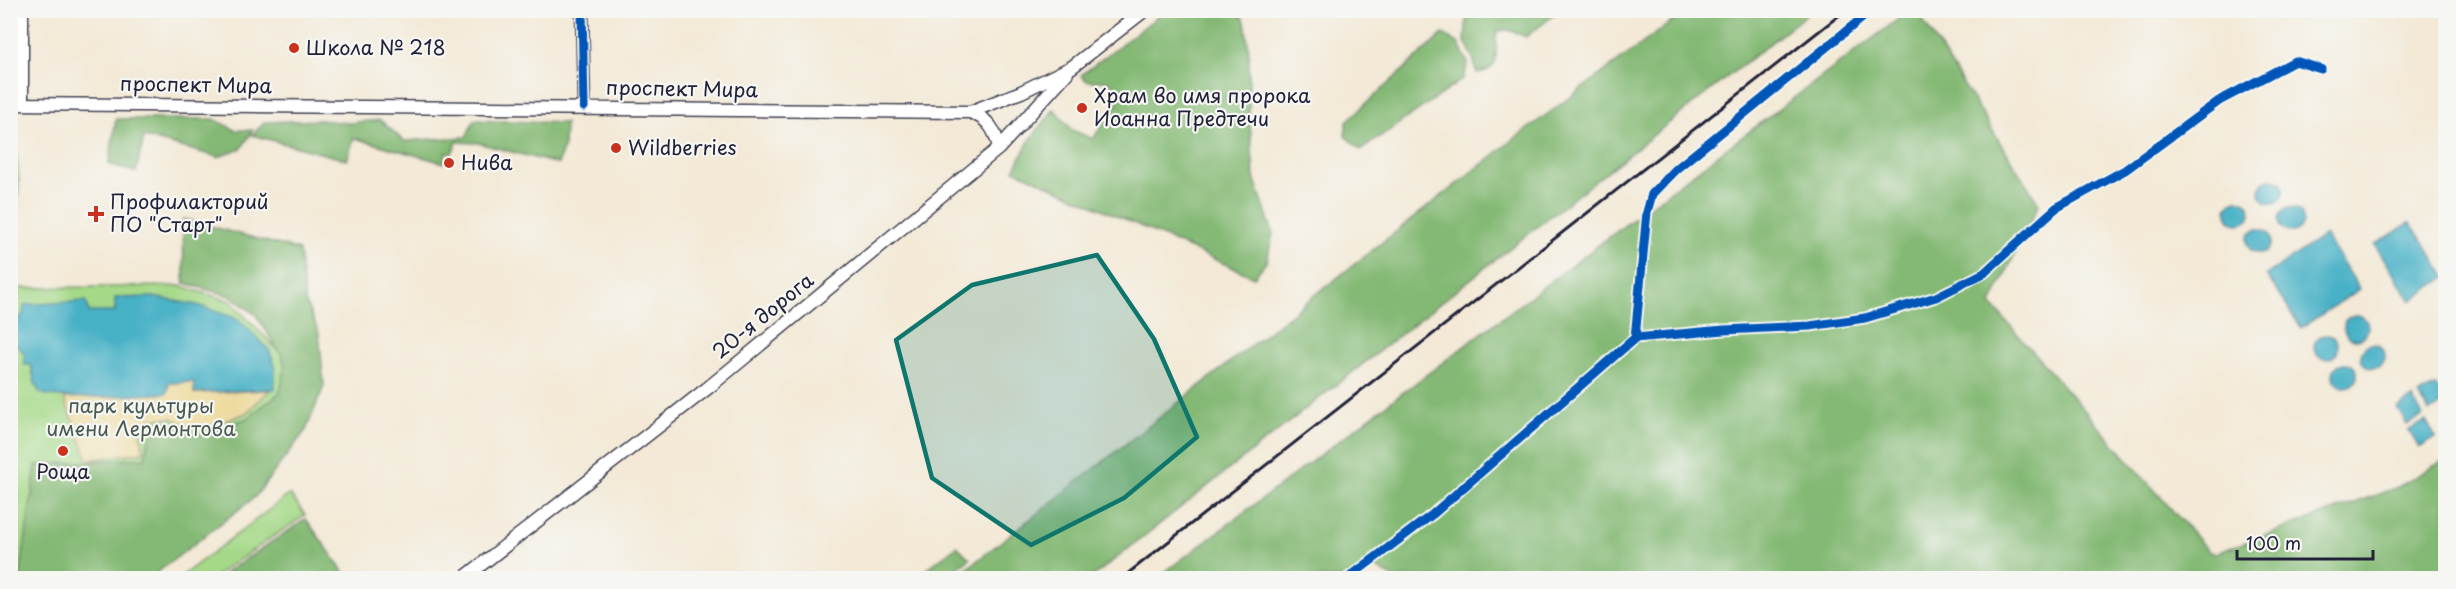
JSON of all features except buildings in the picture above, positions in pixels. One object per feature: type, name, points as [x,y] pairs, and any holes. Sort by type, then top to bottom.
[{"type":"main road","points":[[16,104],[22,10]]},
{"type":"main road","points":[[582,10],[584,107]]},
{"type":"main road","name":"проспект Мира","points":[[16,104],[970,112],[1021,92],[1072,67],[1145,10]]},
{"type":"main road","name":"20-я дорога","points":[[464,579],[708,387],[999,148],[1072,67]]},
{"type":"main road","points":[[970,112],[986,118],[997,134],[999,148]]},
{"type":"street","points":[[1635,338],[1647,212],[1652,194],[1676,168],[1872,10]]},
{"type":"street","points":[[1348,579],[1433,514],[1635,338],[1821,325],[1865,318],[1936,297],[1984,273],[2056,208],[2125,170],[2219,101],[2295,61],[2321,69]]},
{"type":"highlighted area","points":[[1097,255],[1154,339],[1197,437],[1124,498],[1031,545],[932,478],[896,340],[972,285]]},
{"type":"green space","points":[[1467,10],[1559,11],[1526,37],[1508,30],[1497,31],[1495,63],[1492,68],[1477,73],[1465,42]]},
{"type":"green space","points":[[1165,11],[1237,11],[1245,21],[1249,52],[1249,111],[1254,177],[1273,233],[1267,261],[1254,277],[1014,170],[1028,143],[1054,109],[1072,130],[1093,139],[1124,93],[1107,81],[1087,81],[1081,75]]},
{"type":"green space","points":[[1686,11],[1811,11],[1091,578],[955,578],[1514,139]]},
{"type":"green space","points":[[1909,11],[1917,11],[2039,204],[1991,304],[2209,552],[2216,553],[2398,487],[2445,460],[2445,578],[1394,578],[1373,566],[1353,578],[1157,578]]},
{"type":"green space","points":[[1443,34],[1458,43],[1468,63],[1463,79],[1361,150],[1345,136],[1347,121]]},
{"type":"green space","points":[[116,119],[214,119],[235,130],[253,130],[241,149],[218,157],[144,137],[136,172],[109,164]]},
{"type":"green space","points":[[320,120],[349,123],[380,120],[404,141],[466,137],[474,120],[565,123],[564,145],[558,164],[478,143],[457,142],[452,153],[446,152],[444,163],[354,138],[347,160],[252,135],[265,122]]},
{"type":"green space","name":"парк культуры имени Лермонтова","points":[[10,127],[14,127],[19,182],[13,291],[19,288],[181,286],[230,301],[309,382],[147,578],[11,578]]},
{"type":"green space","points":[[183,219],[299,250],[305,301],[319,333],[324,386],[306,430],[255,497],[150,578],[20,578],[36,465],[145,458],[151,428],[169,423],[198,436],[248,418],[280,392],[285,367],[282,356],[256,315],[230,296],[184,283]]},
{"type":"green space","points":[[290,494],[305,515],[212,578],[179,578]]},
{"type":"green space","points":[[306,519],[348,578],[218,578]]},
{"type":"green space","points":[[957,546],[970,559],[944,578],[915,578]]},
{"type":"sand","points":[[194,382],[195,393],[270,390],[246,413],[197,432],[172,418],[151,419],[140,431],[144,452],[88,460],[64,398],[167,393],[169,383]]},
{"type":"water","points":[[2272,179],[2281,182],[2284,191],[2281,200],[2272,203],[2263,200],[2260,191],[2263,182]]},
{"type":"water","points":[[2239,200],[2248,203],[2251,212],[2248,221],[2239,224],[2230,221],[2227,212],[2230,203]]},
{"type":"water","points":[[2291,208],[2300,211],[2303,220],[2300,229],[2291,232],[2282,229],[2279,220],[2282,211]]},
{"type":"water","points":[[2410,222],[2446,277],[2411,301],[2375,245]]},
{"type":"water","points":[[2259,229],[2268,232],[2271,241],[2268,250],[2259,253],[2250,250],[2247,241],[2250,232]]},
{"type":"water","points":[[2325,235],[2360,289],[2301,328],[2266,275]]},
{"type":"water","points":[[153,297],[197,305],[238,319],[269,350],[275,366],[275,389],[194,393],[194,382],[169,383],[167,393],[121,396],[61,397],[39,391],[31,365],[25,365],[24,353],[16,344],[14,322],[23,315],[24,305],[86,301],[89,312],[115,312],[115,298]]},
{"type":"water","points":[[2356,315],[2365,318],[2368,327],[2365,336],[2356,339],[2347,336],[2344,327],[2347,318]]},
{"type":"water","points":[[2326,335],[2335,338],[2338,347],[2335,356],[2326,359],[2317,356],[2314,347],[2317,338]]},
{"type":"water","points":[[2373,344],[2382,347],[2385,356],[2382,365],[2373,368],[2364,365],[2361,356],[2364,347]]},
{"type":"water","points":[[2345,363],[2354,366],[2357,375],[2354,384],[2345,387],[2336,384],[2333,375],[2336,366]]},
{"type":"water","points":[[2436,386],[2445,403],[2429,412],[2419,395]]},
{"type":"water","points":[[2413,398],[2423,416],[2407,425],[2397,408]]},
{"type":"water","points":[[2426,421],[2436,438],[2419,448],[2409,430]]},
{"type":"railway","points":[[1122,578],[1846,10]]},
{"type":"cycle path","points":[[582,10],[584,107]]},
{"type":"cycle path","points":[[1348,578],[1433,514],[1635,338],[1647,212],[1652,194],[1676,169],[1872,10]]},
{"type":"cycle path","points":[[1635,338],[1724,330],[1810,326],[1865,318],[1936,297],[1984,273],[2056,208],[2125,170],[2219,101],[2295,61],[2321,69]]},
{"type":"place","name":"Школа № 218","points":[[294,48]]},
{"type":"place","name":"Храм во имя пророка Иоанна Предтечи","points":[[1082,108]]},
{"type":"place","name":"Wildberries","points":[[616,148]]},
{"type":"place","name":"Нива","points":[[449,163]]},
{"type":"place","name":"Профилакторий ПО \"Старт\"","points":[[96,214]]},
{"type":"place","name":"Роща","points":[[63,451]]}]
